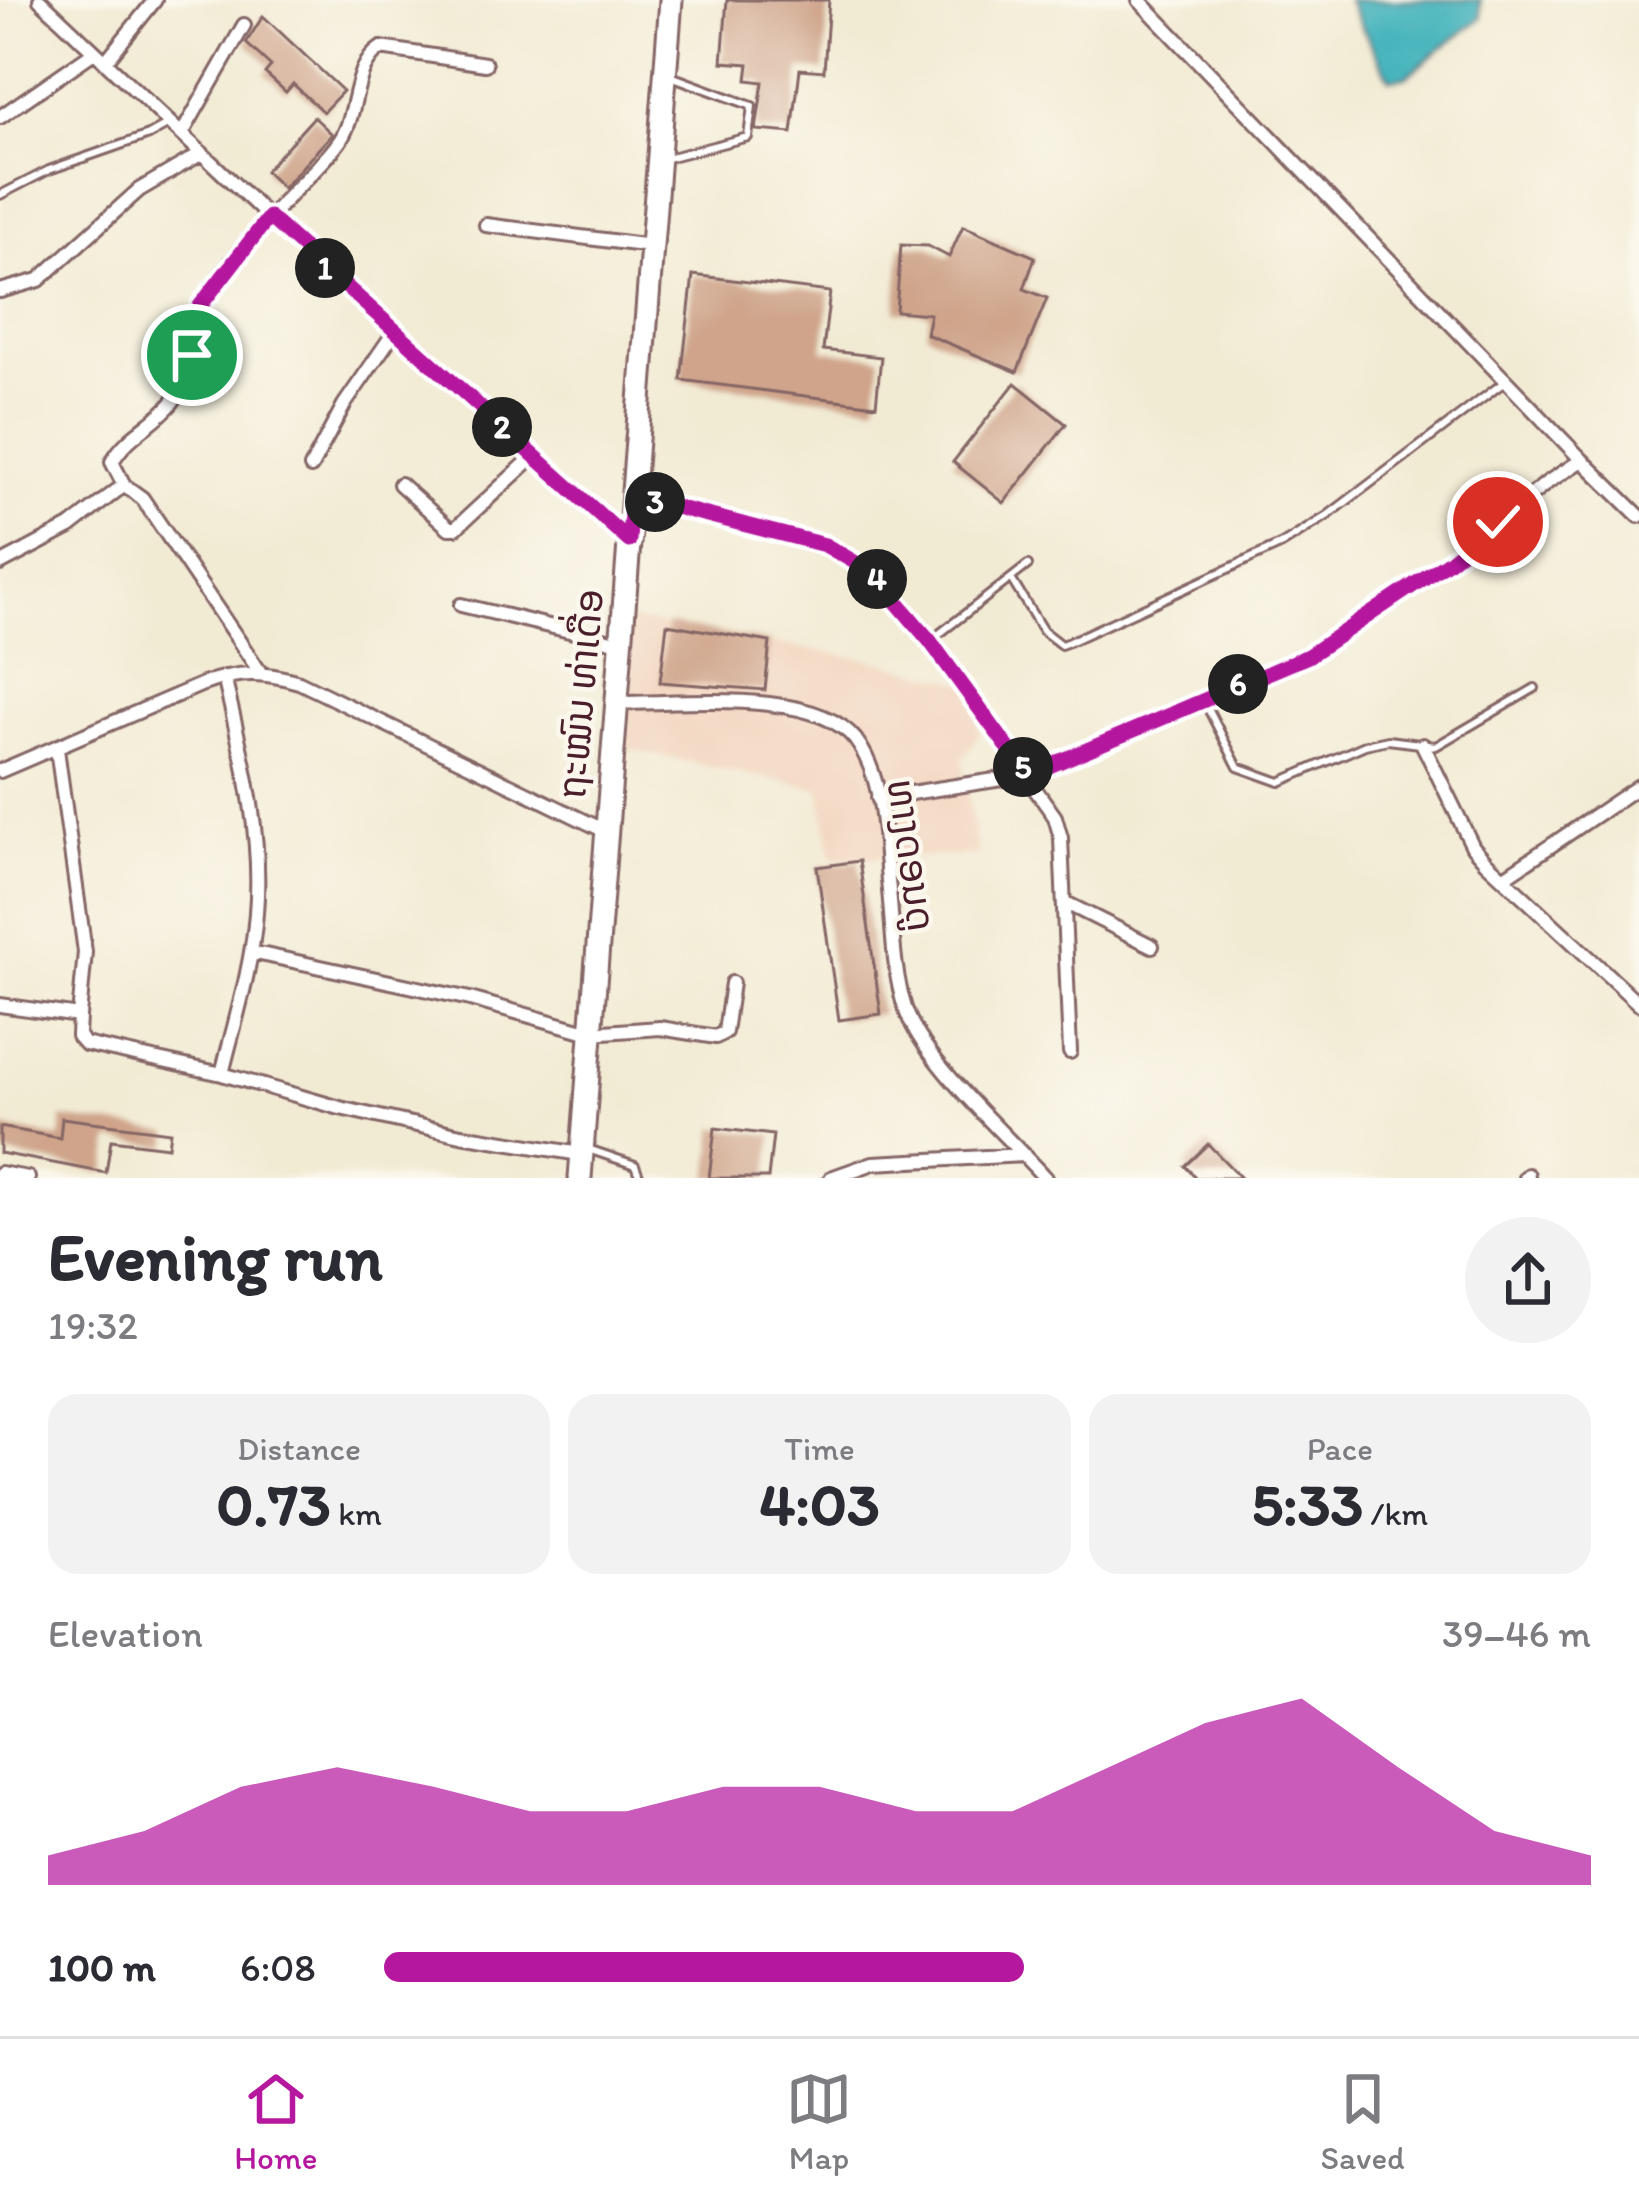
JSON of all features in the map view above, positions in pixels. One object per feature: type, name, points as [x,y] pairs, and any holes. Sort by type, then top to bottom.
[{"type":"main road","name":"ຖະໝົນ ທ່າເດື່ອ","points":[[580,1178],[671,0]]},
{"type":"street","points":[[40,0],[269,217],[629,541]]},
{"type":"street","points":[[0,117],[100,56],[155,0]]},
{"type":"street","points":[[1138,0],[1639,516]]},
{"type":"street","points":[[177,127],[244,26]]},
{"type":"street","points":[[260,672],[142,498],[124,484],[112,462],[173,401],[189,372],[200,306],[269,217],[338,144],[371,55],[381,48],[485,64]]},
{"type":"street","points":[[0,291],[39,280],[139,190],[202,153]]},
{"type":"street","points":[[486,225],[651,246]]},
{"type":"street","points":[[311,467],[344,405],[395,332]]},
{"type":"street","points":[[400,484],[449,528],[456,528],[535,456]]},
{"type":"street","points":[[878,798],[1028,775],[1308,656],[1448,562],[1582,460]]},
{"type":"street","points":[[0,564],[70,527],[124,484]]},
{"type":"street","points":[[1623,501],[1639,488]]},
{"type":"street","points":[[632,496],[825,545],[870,571],[930,641],[1055,817],[1061,838],[1070,1052]]},
{"type":"street","points":[[461,605],[620,643]]},
{"type":"street","points":[[0,771],[224,676],[260,672],[299,682],[605,831]]},
{"type":"street","points":[[222,1075],[256,911],[256,831],[224,676]]},
{"type":"street","name":"ທາງດອນດູ","points":[[616,703],[769,705],[814,714],[854,738],[870,767],[878,798],[906,1010],[930,1052],[1045,1178]]},
{"type":"street","points":[[1423,745],[1474,847],[1639,1004]]},
{"type":"street","points":[[57,749],[85,952],[78,1036],[85,1044],[461,1135],[581,1150]]},
{"type":"street","points":[[1502,878],[1639,786]]},
{"type":"street","points":[[1064,902],[1152,946]]},
{"type":"street","points":[[251,952],[470,999],[590,1033],[660,1028],[716,1037],[724,1032],[732,983]]},
{"type":"street","points":[[0,1005],[79,1016]]},
{"type":"street","points":[[831,1178],[873,1163],[1024,1155]]},
{"type":"street","points":[[0,1173],[28,1178]]},
{"type":"lane","points":[[658,160],[748,137],[752,106],[665,74]]},
{"type":"lane","points":[[0,195],[49,170],[177,127]]},
{"type":"lane","points":[[1011,578],[1049,638],[1061,645],[1069,642],[1282,544],[1327,516],[1504,382]]},
{"type":"lane","points":[[930,641],[1028,565]]},
{"type":"lane","points":[[1203,698],[1238,767],[1280,782],[1365,745],[1388,740],[1423,745],[1450,741],[1535,688]]},
{"type":"lane","points":[[581,1150],[635,1165],[640,1178]]},
{"type":"shaded area","points":[[622,618],[872,660],[976,686],[979,733],[962,760],[978,855],[832,859],[820,789],[612,746]]},
{"type":"water","points":[[1347,0],[1480,0],[1481,18],[1405,77],[1390,79]]},
{"type":"building","points":[[727,0],[829,0],[824,71],[800,69],[792,133],[756,130],[763,82],[747,80],[749,64],[722,62]]},
{"type":"building","points":[[263,16],[343,91],[323,112],[293,84],[286,92],[265,73],[271,66],[246,43]]},
{"type":"building","points":[[314,117],[332,134],[283,188],[265,171]]},
{"type":"building","points":[[963,226],[1035,257],[1024,289],[1047,298],[1017,372],[926,334],[930,314],[896,311],[901,245],[928,246],[949,257]]},
{"type":"building","points":[[693,275],[830,292],[823,350],[881,357],[876,405],[681,380]]},
{"type":"building","points":[[1015,383],[1066,424],[1004,503],[953,462]]},
{"type":"building","points":[[667,624],[770,642],[765,690],[660,682]]},
{"type":"building","points":[[859,861],[881,1014],[839,1020],[817,867]]},
{"type":"building","points":[[62,1118],[170,1132],[168,1147],[111,1140],[106,1173],[0,1153],[0,1127],[60,1138]]},
{"type":"building","points":[[715,1128],[773,1135],[768,1178],[709,1178]]},
{"type":"building","points":[[1208,1144],[1241,1178],[1196,1178],[1185,1166]]},
{"type":"route","points":[[192,355],[200,306],[269,217],[629,541],[632,496],[825,545],[870,571],[930,641],[1028,775],[1308,656],[1448,562],[1498,522]]}]
